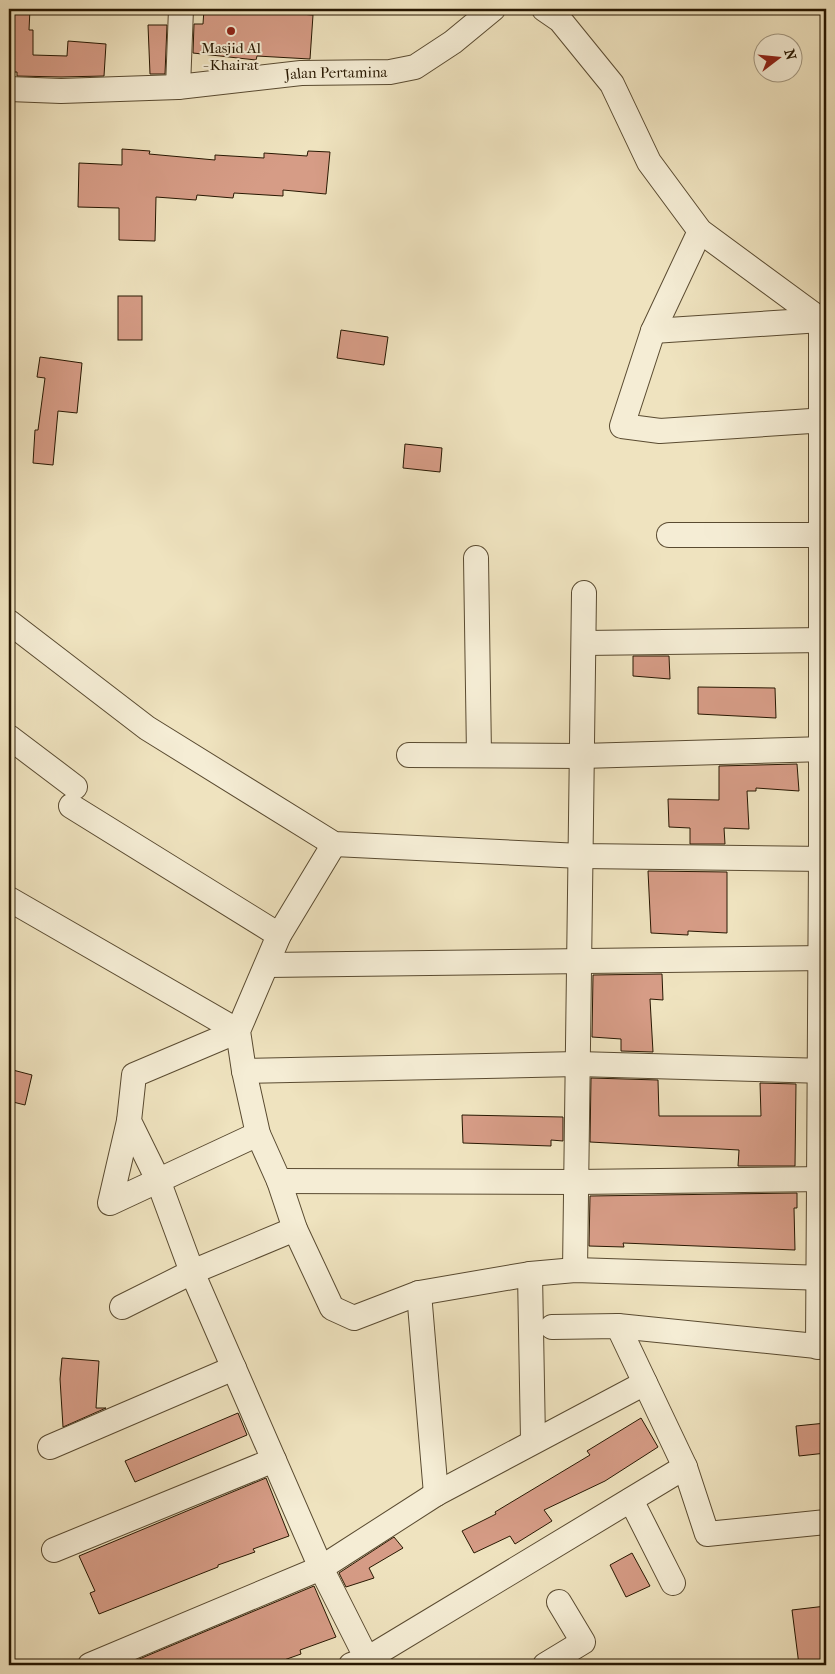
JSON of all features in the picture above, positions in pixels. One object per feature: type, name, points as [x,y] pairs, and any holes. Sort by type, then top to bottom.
[{"type":"street","points":[[178,87],[181,9]]},
{"type":"street","name":"Jalan Pertamina","points":[[9,89],[61,91],[178,87],[301,73],[390,72],[415,67],[453,42],[493,9]]},
{"type":"street","points":[[544,9],[560,20],[612,84],[650,162],[700,232],[821,320]]},
{"type":"street","points":[[700,232],[653,331],[622,426],[660,431],[824,420]]},
{"type":"street","points":[[653,331],[821,320]]},
{"type":"street","points":[[552,1327],[618,1326],[822,1347],[824,420],[821,320]]},
{"type":"street","points":[[669,535],[823,535]]},
{"type":"street","points":[[476,558],[479,755]]},
{"type":"street","points":[[575,1270],[584,593]]},
{"type":"street","points":[[9,622],[147,728],[334,844],[581,856],[824,859]]},
{"type":"street","points":[[584,643],[823,640]]},
{"type":"street","points":[[9,737],[73,796],[279,935]]},
{"type":"street","points":[[409,755],[582,756],[823,749]]},
{"type":"street","points":[[334,844],[279,935],[268,965],[238,1031],[244,1071],[258,1134],[279,1181],[295,1229],[332,1308],[354,1318],[419,1293],[530,1274],[575,1270],[822,1278]]},
{"type":"street","points":[[9,899],[238,1031]]},
{"type":"street","points":[[268,965],[823,958]]},
{"type":"street","points":[[238,1031],[134,1075],[129,1122],[110,1203],[258,1134]]},
{"type":"street","points":[[244,1071],[578,1064],[823,1071]]},
{"type":"street","points":[[129,1122],[158,1180],[192,1272],[363,1663],[684,1467]]},
{"type":"street","points":[[279,1181],[576,1182],[823,1179]]},
{"type":"street","points":[[122,1307],[192,1272],[295,1229]]},
{"type":"street","points":[[530,1274],[533,1440]]},
{"type":"street","points":[[419,1293],[436,1494]]},
{"type":"street","points":[[618,1326],[684,1467],[707,1534],[826,1522]]},
{"type":"street","points":[[50,1448],[234,1368]]},
{"type":"street","points":[[90,1665],[321,1568],[436,1494],[533,1440],[645,1383]]},
{"type":"street","points":[[54,1550],[274,1460]]},
{"type":"street","points":[[631,1500],[673,1583]]},
{"type":"street","points":[[545,1665],[583,1642],[559,1602]]},
{"type":"building","points":[[11,9],[30,9],[29,30],[33,30],[33,55],[67,56],[68,41],[106,44],[104,76],[17,76],[17,72],[9,72]]},
{"type":"building","points":[[204,9],[262,9],[261,11],[313,15],[310,59],[257,56],[256,60],[193,53],[194,24],[203,24]]},
{"type":"building","points":[[148,25],[167,25],[165,74],[150,74]]},
{"type":"building","points":[[122,149],[150,151],[149,154],[215,160],[215,155],[264,158],[264,153],[307,156],[308,151],[330,152],[326,194],[283,190],[283,196],[234,193],[233,198],[197,195],[196,200],[156,197],[155,241],[119,240],[119,208],[78,207],[79,163],[122,165]]},
{"type":"building","points":[[118,296],[142,296],[142,340],[118,340]]},
{"type":"building","points":[[341,330],[388,337],[384,365],[337,358]]},
{"type":"building","points":[[40,357],[82,363],[77,413],[58,411],[53,465],[33,463],[35,430],[38,430],[45,378],[37,377]]},
{"type":"building","points":[[405,444],[442,448],[440,472],[403,468]]},
{"type":"building","points":[[633,656],[669,656],[670,679],[633,676]]},
{"type":"building","points":[[698,687],[775,688],[776,718],[698,714]]},
{"type":"building","points":[[797,764],[799,791],[756,788],[756,791],[747,791],[749,829],[724,828],[725,844],[690,844],[690,828],[669,827],[668,799],[719,800],[719,766]]},
{"type":"building","points":[[648,871],[727,872],[727,933],[688,931],[688,935],[651,933]]},
{"type":"building","points":[[662,974],[663,1000],[650,999],[653,1052],[621,1051],[621,1039],[592,1037],[593,975]]},
{"type":"building","points":[[9,1069],[32,1075],[25,1105],[9,1101]]},
{"type":"building","points":[[591,1078],[658,1080],[659,1116],[761,1116],[760,1083],[796,1084],[795,1166],[738,1166],[739,1150],[590,1142]]},
{"type":"building","points":[[462,1115],[563,1117],[563,1141],[551,1140],[551,1146],[463,1143]]},
{"type":"building","points":[[797,1193],[797,1208],[794,1208],[795,1250],[623,1243],[624,1247],[589,1246],[590,1196]]},
{"type":"building","points":[[62,1358],[99,1361],[96,1408],[106,1408],[63,1427],[60,1379]]},
{"type":"building","points":[[238,1413],[247,1435],[135,1482],[125,1461]]},
{"type":"building","points":[[641,1418],[658,1447],[605,1481],[544,1510],[552,1521],[515,1544],[510,1536],[474,1553],[462,1531],[496,1514],[495,1512],[590,1455],[587,1451]]},
{"type":"building","points":[[826,1423],[826,1453],[799,1456],[796,1426]]},
{"type":"building","points":[[266,1478],[289,1536],[253,1549],[255,1552],[218,1565],[218,1567],[99,1614],[90,1593],[95,1591],[79,1556]]},
{"type":"building","points":[[394,1537],[403,1548],[369,1568],[374,1578],[346,1587],[339,1573]]},
{"type":"building","points":[[632,1553],[650,1586],[626,1597],[610,1565]]},
{"type":"building","points":[[314,1586],[336,1637],[300,1650],[301,1654],[270,1665],[125,1665]]},
{"type":"building","points":[[826,1606],[826,1665],[799,1665],[792,1610]]},
{"type":"place","name":"Masjid Al - Khairat","points":[[231,31]]}]
